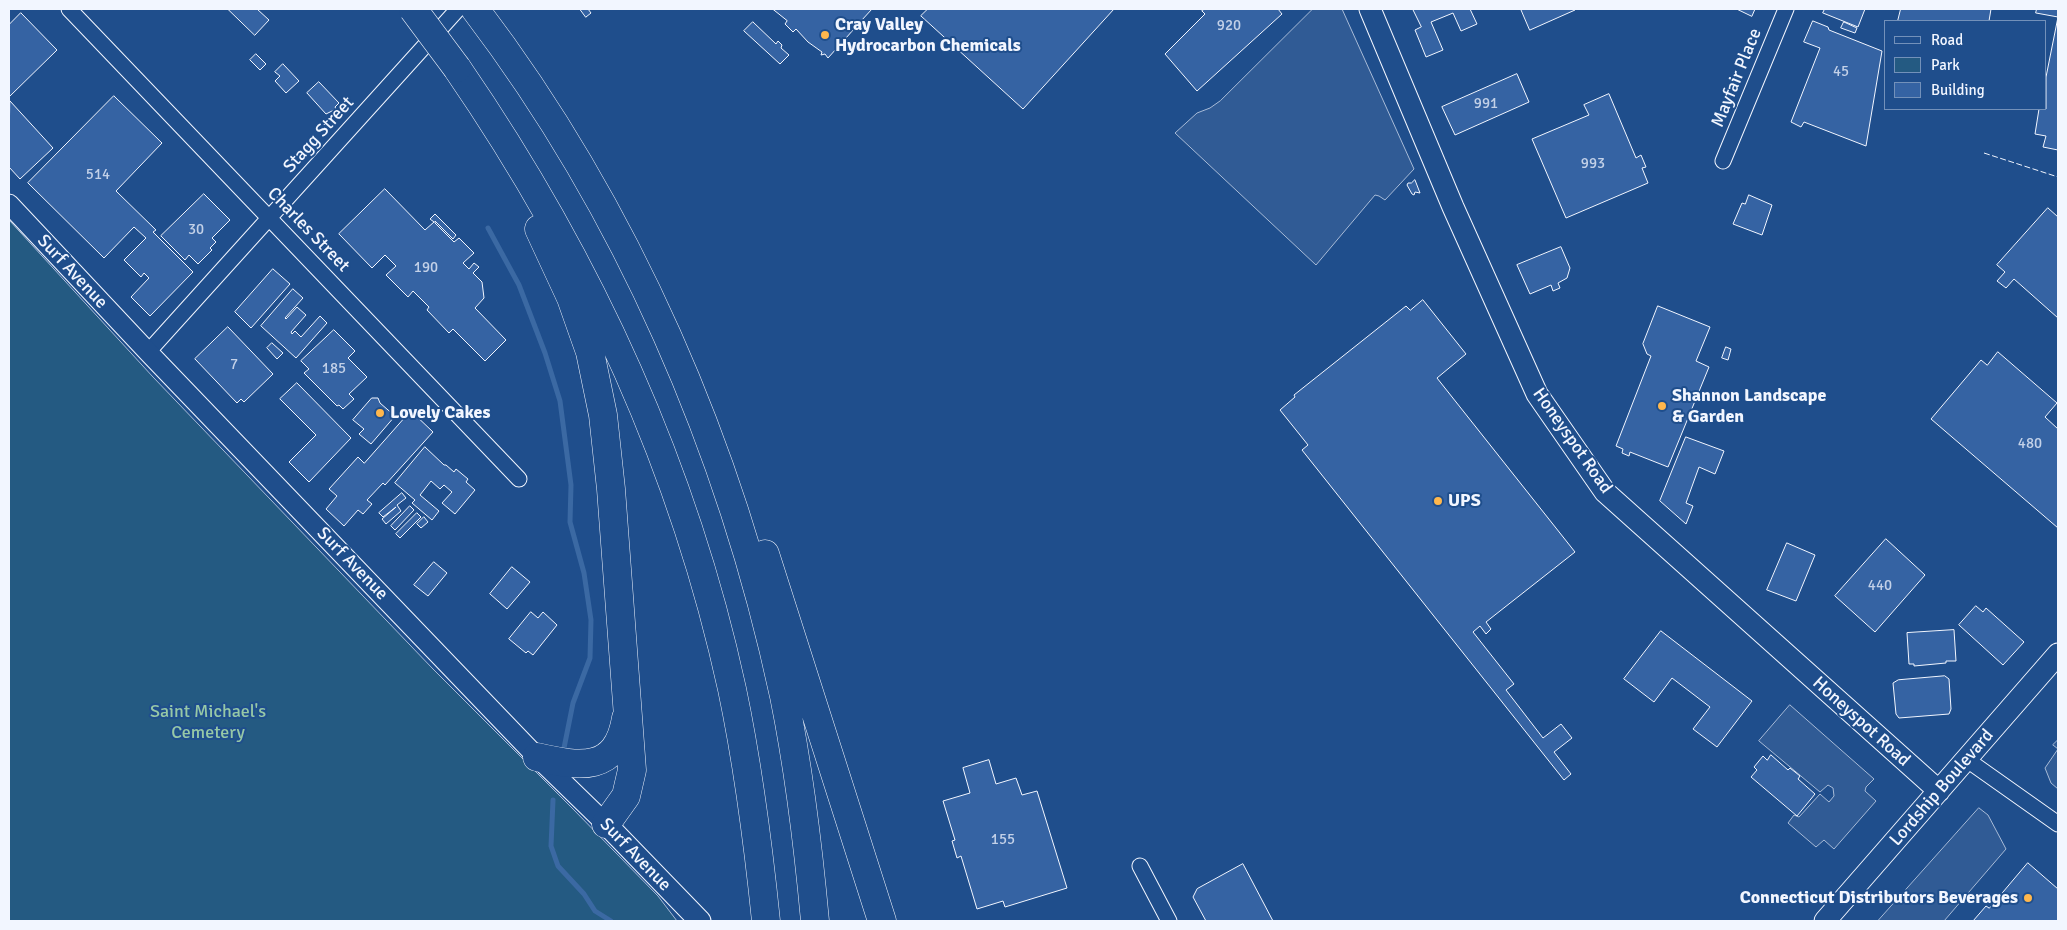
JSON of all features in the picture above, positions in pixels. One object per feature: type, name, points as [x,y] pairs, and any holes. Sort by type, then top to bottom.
[{"type":"highway","points":[[413,9],[460,73],[525,172],[568,248],[615,341],[662,454],[701,569],[732,689],[753,807],[766,921]]},
{"type":"highway","points":[[483,19],[546,111],[591,186],[632,263],[754,523],[774,576],[882,921]]},
{"type":"highway","points":[[460,73],[571,298],[590,352],[603,415],[632,770],[631,781],[621,806],[606,824]]},
{"type":"highway","points":[[681,368],[742,532],[771,639],[784,696],[799,782],[815,921]]},
{"type":"highway","points":[[537,757],[571,763],[598,762],[607,757],[617,745],[624,729],[627,714]]},
{"type":"main road","name":"Honeyspot Road","points":[[1370,9],[1453,207],[1537,394],[1605,492],[1939,791]]},
{"type":"main road","name":"Lordship Boulevard","points":[[1825,921],[2058,654]]},
{"type":"main road","name":"Surf Avenue","points":[[606,824],[700,921]]},
{"type":"street","name":"Charles Street","points":[[69,9],[519,479]]},
{"type":"street","name":"Stagg Street","points":[[148,352],[458,9]]},
{"type":"street","name":"Mayfair Place","points":[[1723,162],[1786,9]]},
{"type":"street","name":"Surf Avenue","points":[[9,204],[148,352],[537,757],[606,824]]},
{"type":"street","points":[[1966,759],[2058,824]]},
{"type":"street","points":[[1140,866],[1168,921]]},
{"type":"green space","name":"Saint Michael's Cemetery","points":[[9,220],[153,377],[433,669],[658,896],[677,921],[9,921]]},
{"type":"shaded area","points":[[1313,9],[1342,9],[1414,169],[1385,200],[1375,195],[1316,265],[1175,133],[1197,113],[1210,108],[1220,101]]},
{"type":"shaded area","points":[[1790,705],[1874,779],[1866,787],[1865,791],[1876,801],[1834,849],[1824,840],[1816,847],[1788,823],[1794,815],[1799,817],[1820,794],[1829,802],[1834,796],[1833,788],[1828,785],[1820,792],[1759,741]]},
{"type":"shaded area","points":[[2058,740],[2058,749],[2053,745]]},
{"type":"shaded area","points":[[2058,749],[2058,789],[2051,783],[2045,768]]},
{"type":"shaded area","points":[[1979,808],[1988,815],[2006,849],[1944,921],[1878,921]]},
{"type":"building","points":[[228,9],[257,9],[269,20],[255,35]]},
{"type":"building","points":[[580,9],[588,9],[591,13],[586,17]]},
{"type":"building","name":"Cray Valley Hydrocarbon Chemicals","points":[[773,9],[872,9],[861,21],[863,23],[861,25],[858,23],[856,31],[854,29],[828,58],[825,54],[821,55],[822,52],[808,42],[796,29],[793,32],[785,24],[787,21]]},
{"type":"building","points":[[928,9],[1114,9],[1023,109],[921,16]]},
{"type":"building","points":[[1205,9],[1278,9],[1282,14],[1197,91],[1165,54],[1205,14],[1202,11]]},
{"type":"building","points":[[1413,9],[1470,9],[1477,24],[1461,31],[1453,13],[1431,22],[1443,50],[1426,57],[1415,30],[1421,27]]},
{"type":"building","points":[[1521,9],[1575,9],[1575,10],[1530,30]]},
{"type":"building","points":[[1737,9],[1755,9],[1752,16]]},
{"type":"building","points":[[1825,9],[1865,9],[1858,27],[1823,13]]},
{"type":"building","points":[[1901,9],[1991,9],[1989,20],[1898,20]]},
{"type":"building","points":[[2037,9],[2058,9],[2058,17],[2036,13]]},
{"type":"building","points":[[21,13],[57,50],[9,97],[9,25]]},
{"type":"building","points":[[2058,17],[2058,150],[2043,147],[2046,136],[2035,134],[2039,110],[2047,110],[2047,72]]},
{"type":"building","points":[[1813,21],[1828,27],[1829,30],[1882,51],[1866,146],[1804,122],[1801,127],[1791,122],[1820,48],[1804,42]]},
{"type":"building","points":[[753,22],[776,44],[778,41],[782,45],[781,48],[789,55],[780,64],[744,31]]},
{"type":"building","points":[[1844,22],[1857,28],[1855,33],[1841,28]]},
{"type":"building","points":[[256,54],[266,64],[260,70],[250,60]]},
{"type":"building","points":[[283,64],[299,81],[286,93],[275,81],[280,76],[275,72]]},
{"type":"building","points":[[1517,74],[1529,102],[1455,135],[1442,107]]},
{"type":"building","points":[[319,82],[339,103],[335,107],[336,109],[326,114],[307,93]]},
{"type":"building","points":[[1609,94],[1636,158],[1641,155],[1646,167],[1642,168],[1648,183],[1566,218],[1532,139],[1589,115],[1584,105]]},
{"type":"building","points":[[114,96],[162,143],[116,191],[156,230],[153,232],[193,272],[150,316],[131,297],[149,278],[144,273],[141,277],[124,260],[146,238],[134,227],[104,258],[28,183]]},
{"type":"building","points":[[10,101],[53,148],[20,179],[9,167]]},
{"type":"building","points":[[1415,180],[1420,193],[1415,192],[1414,195],[1407,185]]},
{"type":"building","points":[[385,189],[425,230],[434,222],[430,219],[435,214],[456,235],[453,239],[435,221],[454,242],[459,238],[474,253],[463,263],[469,269],[474,263],[479,267],[473,273],[482,282],[484,298],[475,308],[506,340],[485,361],[453,329],[449,333],[427,310],[429,307],[413,291],[408,297],[386,275],[396,266],[385,255],[372,268],[339,234]]},
{"type":"building","points":[[204,194],[230,220],[212,238],[216,242],[210,248],[212,250],[198,264],[189,255],[185,260],[161,236]]},
{"type":"building","points":[[1749,195],[1772,205],[1762,235],[1733,224],[1742,203],[1745,204]]},
{"type":"building","points":[[2048,208],[2058,217],[2058,318],[2014,279],[2006,288],[1997,281],[2005,272],[1997,265]]},
{"type":"building","points":[[1561,247],[1570,268],[1567,278],[1558,283],[1560,288],[1553,291],[1551,285],[1530,294],[1517,265]]},
{"type":"building","points":[[273,269],[290,284],[251,328],[235,312]]},
{"type":"building","points":[[293,289],[303,298],[285,318],[297,307],[306,315],[291,332],[292,334],[295,331],[301,337],[320,316],[327,323],[296,358],[261,326]]},
{"type":"building","name":"UPS","points":[[1423,300],[1466,354],[1437,378],[1575,552],[1486,622],[1491,629],[1486,634],[1480,626],[1473,632],[1514,684],[1506,690],[1543,738],[1561,724],[1572,738],[1554,752],[1571,774],[1564,780],[1302,450],[1308,445],[1280,410],[1295,397],[1294,395],[1406,306],[1410,310]]},
{"type":"building","name":"Shannon Landscape & Garden","points":[[1658,306],[1710,327],[1696,361],[1709,367],[1668,467],[1630,452],[1629,456],[1622,453],[1623,449],[1616,446],[1651,356],[1647,354],[1643,344]]},
{"type":"building","points":[[228,327],[273,374],[244,402],[241,399],[237,403],[195,359]]},
{"type":"building","points":[[334,330],[355,351],[348,358],[367,377],[349,394],[354,399],[343,409],[339,405],[337,406],[304,373],[309,369],[301,361]]},
{"type":"building","points":[[272,343],[283,353],[277,359],[267,348]]},
{"type":"building","points":[[1726,347],[1731,349],[1728,360],[1722,358]]},
{"type":"building","points":[[1998,352],[2057,403],[2045,417],[2058,429],[2058,528],[1931,419],[1981,360],[1987,365]]},
{"type":"building","points":[[297,383],[351,438],[309,482],[289,462],[316,435],[280,399]]},
{"type":"building","points":[[372,398],[378,398],[380,403],[395,416],[371,444],[359,434],[364,429],[353,420]]},
{"type":"building","points":[[411,411],[433,432],[385,485],[383,483],[367,500],[372,504],[363,514],[358,510],[344,526],[326,509],[337,496],[329,489],[358,457],[364,463]]},
{"type":"building","points":[[1686,437],[1724,451],[1715,474],[1699,467],[1686,503],[1693,506],[1686,524],[1660,501]]},
{"type":"building","points":[[425,447],[444,465],[454,472],[456,469],[468,479],[466,482],[475,490],[455,514],[442,503],[452,492],[444,485],[440,489],[431,481],[420,495],[439,511],[432,520],[412,503],[415,500],[395,483]]},
{"type":"building","points":[[402,493],[406,498],[397,505],[401,511],[386,524],[382,519],[396,507],[383,517],[379,513]]},
{"type":"building","points":[[410,506],[414,510],[395,530],[391,526]]},
{"type":"building","points":[[417,513],[421,517],[400,538],[396,534]]},
{"type":"building","points":[[424,517],[428,522],[421,528],[417,524]]},
{"type":"building","points":[[1886,539],[1925,575],[1875,632],[1835,596]]},
{"type":"building","points":[[1787,543],[1815,555],[1796,601],[1767,590]]},
{"type":"building","points":[[434,562],[447,573],[428,596],[414,585]]},
{"type":"building","points":[[512,567],[530,582],[507,609],[490,594]]},
{"type":"building","points":[[1976,606],[1983,612],[1986,608],[2024,642],[2003,665],[1959,625]]},
{"type":"building","points":[[531,612],[538,618],[543,612],[557,625],[533,655],[528,651],[526,653],[509,639]]},
{"type":"building","points":[[1954,630],[1956,661],[1914,666],[1914,664],[1909,664],[1907,633]]},
{"type":"building","points":[[1661,631],[1752,701],[1717,747],[1693,729],[1710,707],[1672,678],[1654,702],[1624,679]]},
{"type":"building","points":[[1945,676],[1949,679],[1951,709],[1949,714],[1899,718],[1896,714],[1893,683],[1898,680]]},
{"type":"building","points":[[1771,755],[1788,770],[1790,768],[1800,776],[1798,779],[1815,794],[1797,816],[1751,777],[1757,770],[1754,767],[1763,756],[1767,760]]},
{"type":"building","points":[[989,760],[996,784],[1016,778],[1022,795],[1037,791],[1067,888],[1005,907],[1003,901],[977,909],[961,856],[957,858],[952,841],[955,840],[943,801],[970,793],[963,768]]},
{"type":"building","name":"Connecticut Distributors Beverages","points":[[2028,863],[2058,889],[2058,921],[1973,921],[1986,906],[1989,908]]},
{"type":"building","points":[[1243,864],[1273,921],[1206,921],[1193,897],[1197,889]]},
{"type":"waterway","points":[[488,228],[519,285],[545,353],[560,401],[571,485],[570,522],[584,573],[591,620],[590,658],[573,703],[564,748]]},
{"type":"waterway","points":[[553,800],[551,846],[558,866],[584,894],[595,911],[611,921]]},
{"type":"fence","points":[[1984,153],[2058,177]]},
{"type":"place","name":"Cray Valley Hydrocarbon Chemicals","points":[[825,35]]},
{"type":"place","name":"Shannon Landscape & Garden","points":[[1662,406]]},
{"type":"place","name":"Lovely Cakes","points":[[380,413]]},
{"type":"place","name":"UPS","points":[[1438,501]]},
{"type":"place","name":"Connecticut Distributors Beverages","points":[[2028,898]]}]
